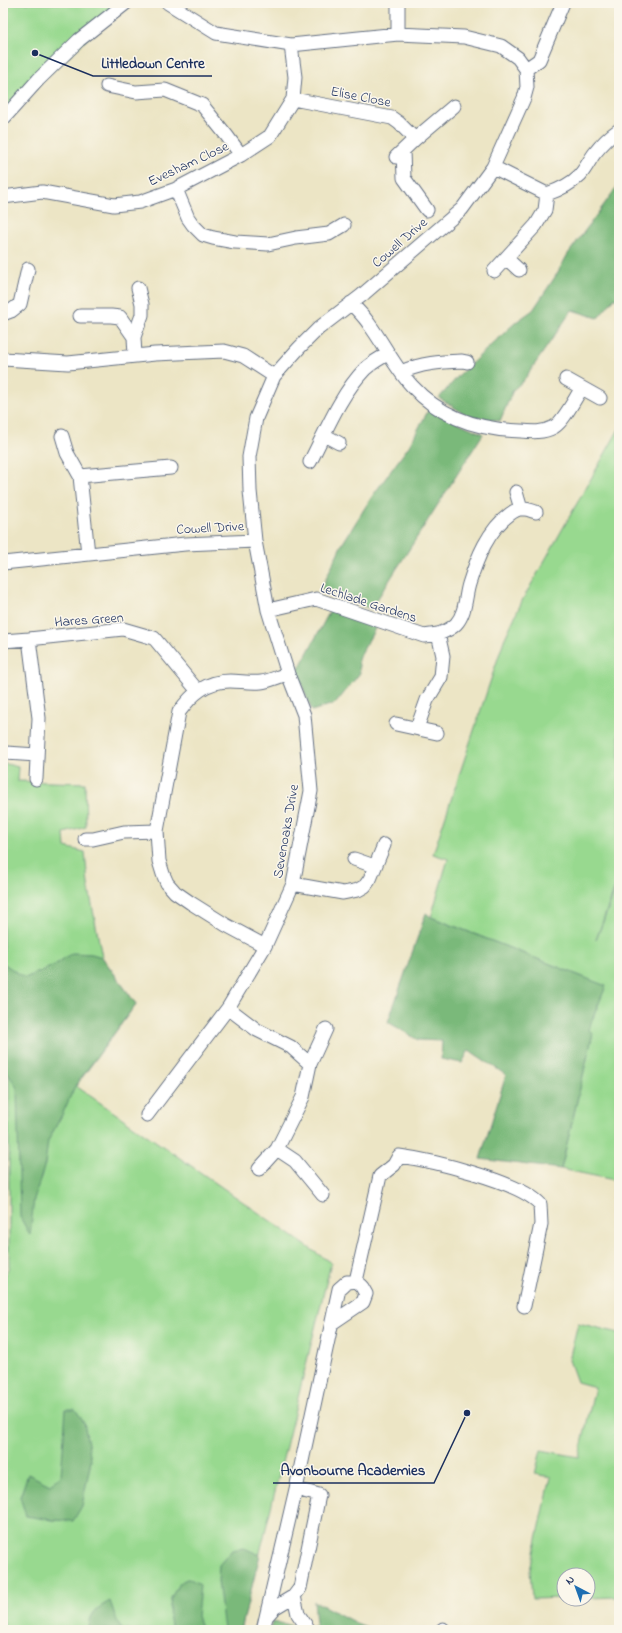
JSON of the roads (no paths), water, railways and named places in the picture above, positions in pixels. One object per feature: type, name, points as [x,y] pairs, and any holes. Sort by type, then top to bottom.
[{"type":"street","points":[[3,119],[38,80],[79,40],[126,3]]},
{"type":"street","points":[[168,3],[216,33],[291,45],[398,34],[464,37],[501,46],[518,58],[526,68],[539,60],[563,3]]},
{"type":"street","points":[[398,3],[398,34]]},
{"type":"street","name":"Evesham Close","points":[[3,197],[42,192],[114,205],[140,202],[176,189],[241,156],[270,136],[293,99],[295,77],[291,45]]},
{"type":"street","name":"Cowell Drive","points":[[3,563],[190,543],[255,541],[250,492],[249,457],[256,418],[274,376],[319,328],[351,303],[462,209],[493,167],[524,98],[527,87],[526,68]]},
{"type":"street","points":[[107,86],[136,92],[165,90],[202,105],[241,156]]},
{"type":"street","name":"Elise Close","points":[[293,99],[392,118],[400,123],[414,139]]},
{"type":"street","points":[[427,210],[404,178],[400,154],[414,139],[454,106]]},
{"type":"street","points":[[547,194],[565,186],[576,178],[586,167],[594,154],[611,136],[619,130]]},
{"type":"street","points":[[493,167],[547,194]]},
{"type":"street","points":[[176,189],[193,225],[203,235],[213,238],[235,242],[268,244],[296,238],[329,234],[344,225]]},
{"type":"street","points":[[494,271],[536,225],[545,210],[547,194]]},
{"type":"street","points":[[506,258],[519,270]]},
{"type":"street","points":[[3,314],[11,311],[20,304],[28,269]]},
{"type":"street","points":[[135,356],[134,337],[142,315],[142,304],[138,288]]},
{"type":"street","points":[[351,303],[369,322],[388,354],[411,386],[430,403],[463,422],[500,430],[535,432],[546,431],[556,426],[582,388]]},
{"type":"street","points":[[80,316],[111,316],[120,318],[134,337]]},
{"type":"street","points":[[3,359],[68,363],[204,351],[230,352],[243,356],[274,376]]},
{"type":"street","points":[[310,462],[344,396],[365,369],[375,361],[388,354]]},
{"type":"street","points":[[401,372],[417,365],[430,363],[467,362]]},
{"type":"street","points":[[566,379],[600,398]]},
{"type":"street","points":[[324,435],[339,442]]},
{"type":"street","points":[[62,436],[67,453],[80,476],[88,554]]},
{"type":"street","points":[[80,476],[171,468]]},
{"type":"street","points":[[516,492],[520,509],[523,508],[536,512]]},
{"type":"street","name":"Lechlade Gardens","points":[[268,610],[316,599],[424,636],[445,632],[456,624],[461,615],[466,602],[468,585],[489,536],[507,516],[520,509]]},
{"type":"street","name":"Sevenoaks Drive","points":[[147,1115],[228,1008],[265,946],[293,884],[311,791],[304,715],[288,674],[268,610],[255,541]]},
{"type":"street","name":"Hares Green","points":[[3,641],[123,629],[154,638],[197,690]]},
{"type":"street","points":[[418,728],[427,700],[441,677],[443,656],[438,634]]},
{"type":"street","points":[[29,639],[39,718],[36,779]]},
{"type":"street","points":[[265,946],[226,925],[175,892],[168,883],[161,868],[159,861],[157,832],[179,712],[187,700],[197,690],[227,681],[265,681],[288,674]]},
{"type":"street","points":[[396,724],[437,733]]},
{"type":"street","points":[[6,753],[37,755]]},
{"type":"street","points":[[84,839],[94,839],[124,832],[157,832]]},
{"type":"street","points":[[293,884],[331,891],[352,892],[358,890],[365,886],[370,879],[374,866],[384,845]]},
{"type":"street","points":[[354,859],[374,866]]},
{"type":"street","points":[[228,1008],[257,1030],[291,1047],[310,1064]]},
{"type":"street","points":[[259,1170],[277,1149],[303,1097],[310,1064],[326,1029]]},
{"type":"street","points":[[277,1149],[295,1161],[323,1195]]},
{"type":"street","points":[[356,1281],[380,1176],[394,1165],[399,1156],[414,1158],[490,1178],[525,1192],[540,1204],[541,1224],[524,1306]]},
{"type":"street","points":[[264,1624],[296,1489],[339,1289],[347,1282],[356,1281]]},
{"type":"street","points":[[332,1323],[363,1302],[366,1294],[356,1281]]},
{"type":"street","points":[[264,1624],[274,1608],[294,1596],[300,1588],[319,1495],[296,1489]]},
{"type":"street","points":[[294,1596],[298,1614],[309,1630]]},
{"type":"place","name":"Littledown Centre","points":[[35,53]]},
{"type":"place","name":"Avonbourne Academies","points":[[467,1413]]}]
